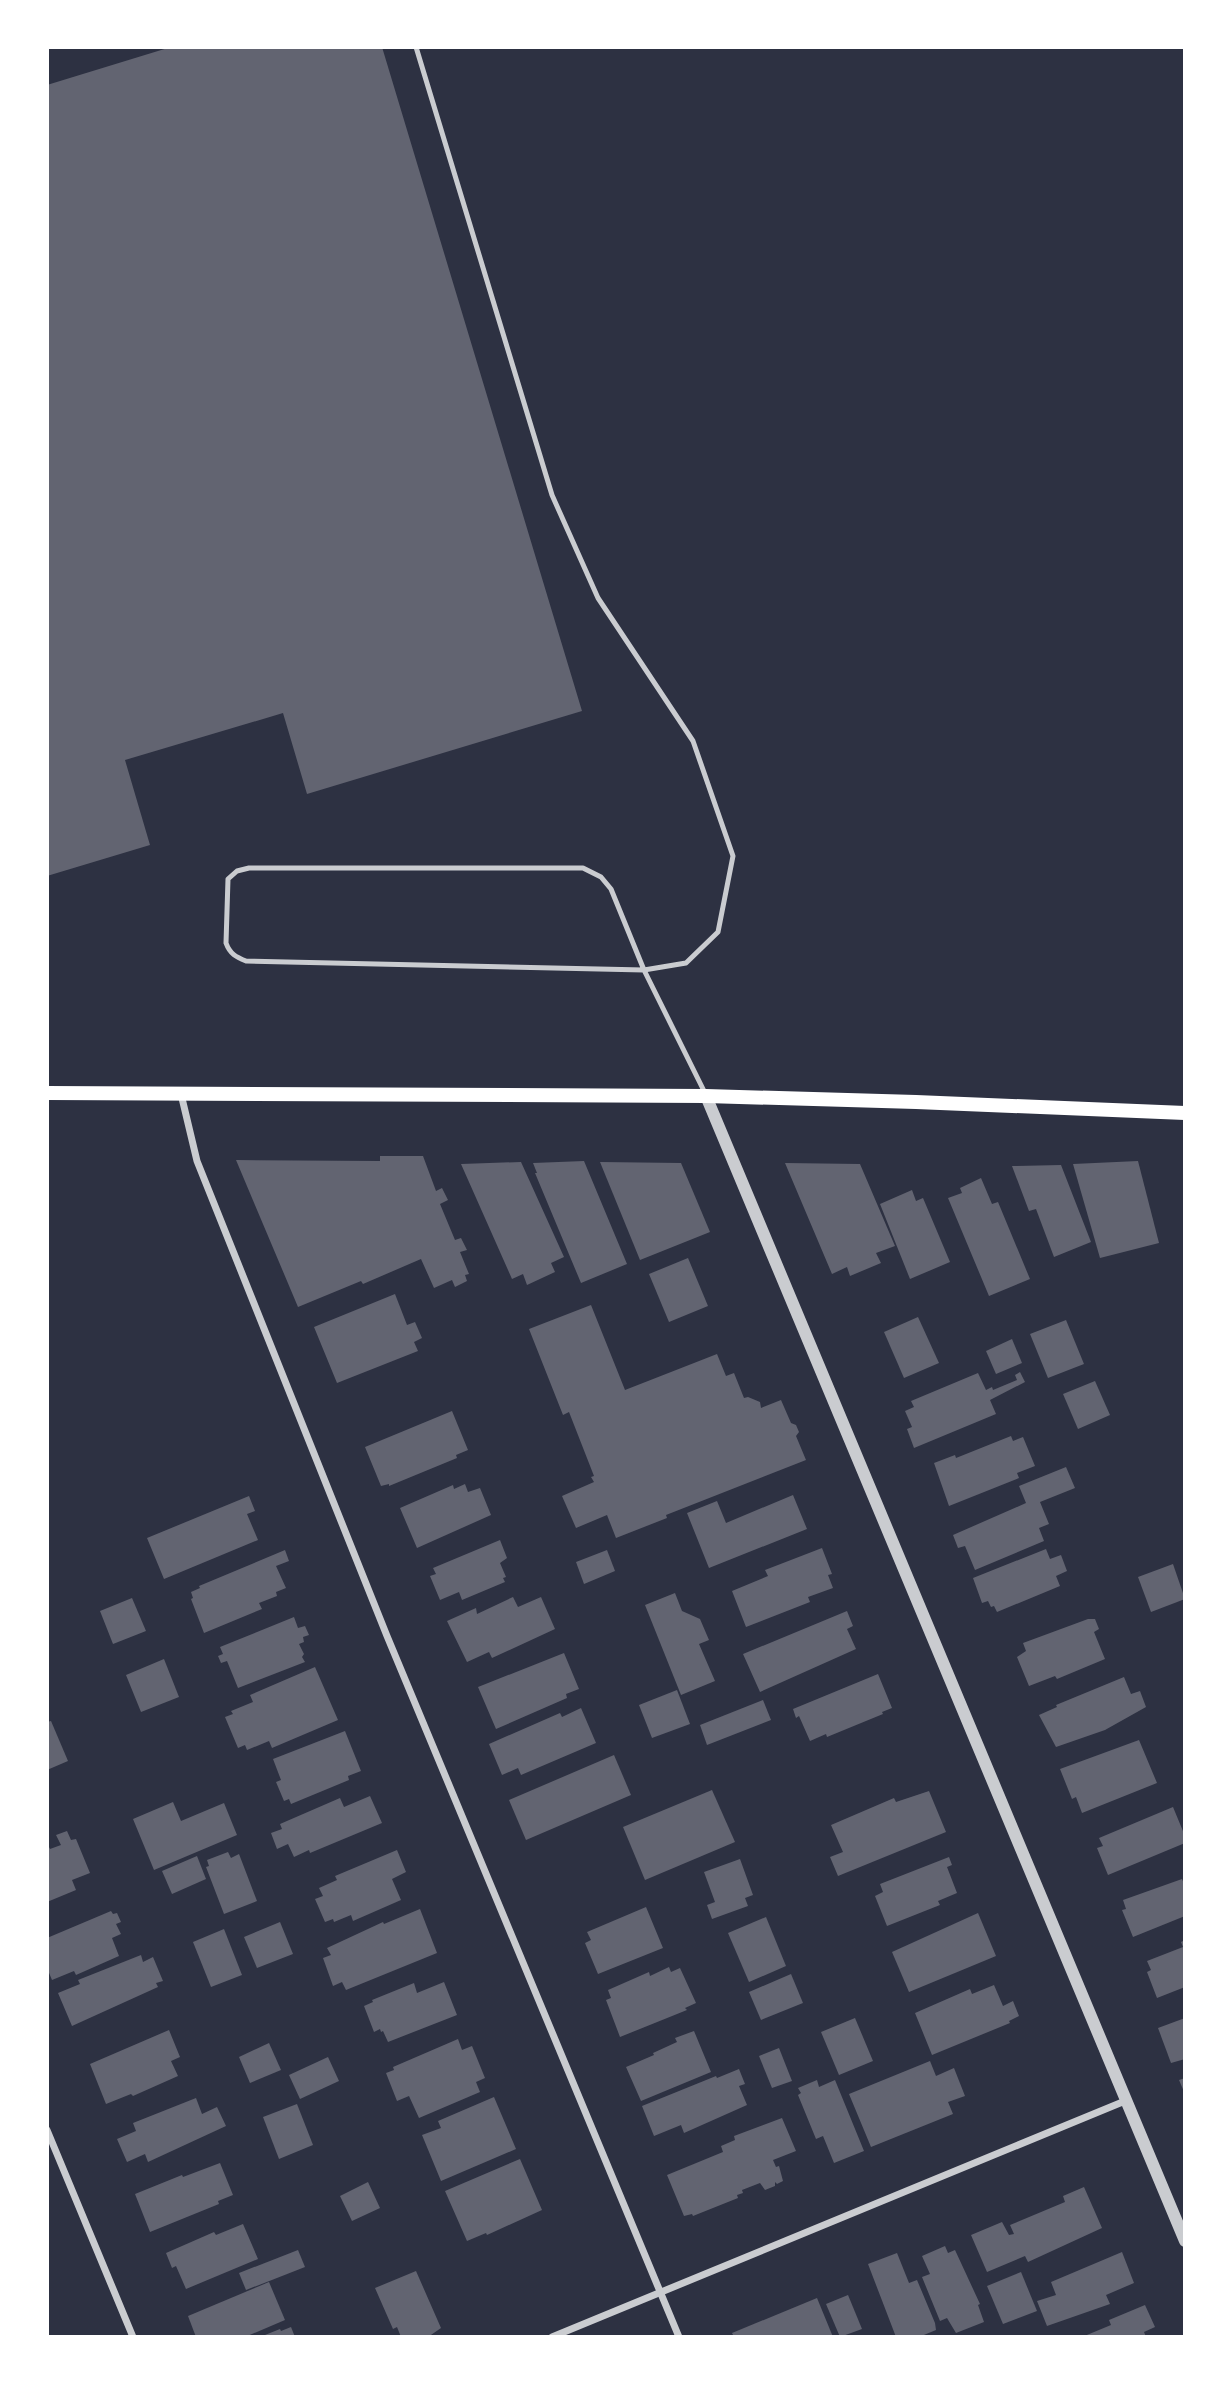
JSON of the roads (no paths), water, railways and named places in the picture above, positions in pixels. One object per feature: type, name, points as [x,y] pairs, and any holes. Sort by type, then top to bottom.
[{"type":"main road","points":[[47,1093],[706,1096],[1185,1113]]},
{"type":"street","points":[[181,1094],[197,1161],[207,1187],[387,1636],[679,2337]]},
{"type":"street","points":[[706,1096],[1185,2241]]},
{"type":"street","points":[[552,2337],[1125,2101]]},
{"type":"street","points":[[47,2130],[133,2337]]},
{"type":"lane","points":[[416,47],[552,495],[598,598],[693,741],[733,856],[718,932],[686,962],[644,970],[246,961],[228,950],[226,943],[228,879],[237,871],[249,868],[583,868],[601,877],[611,890],[644,970],[706,1096]]}]
